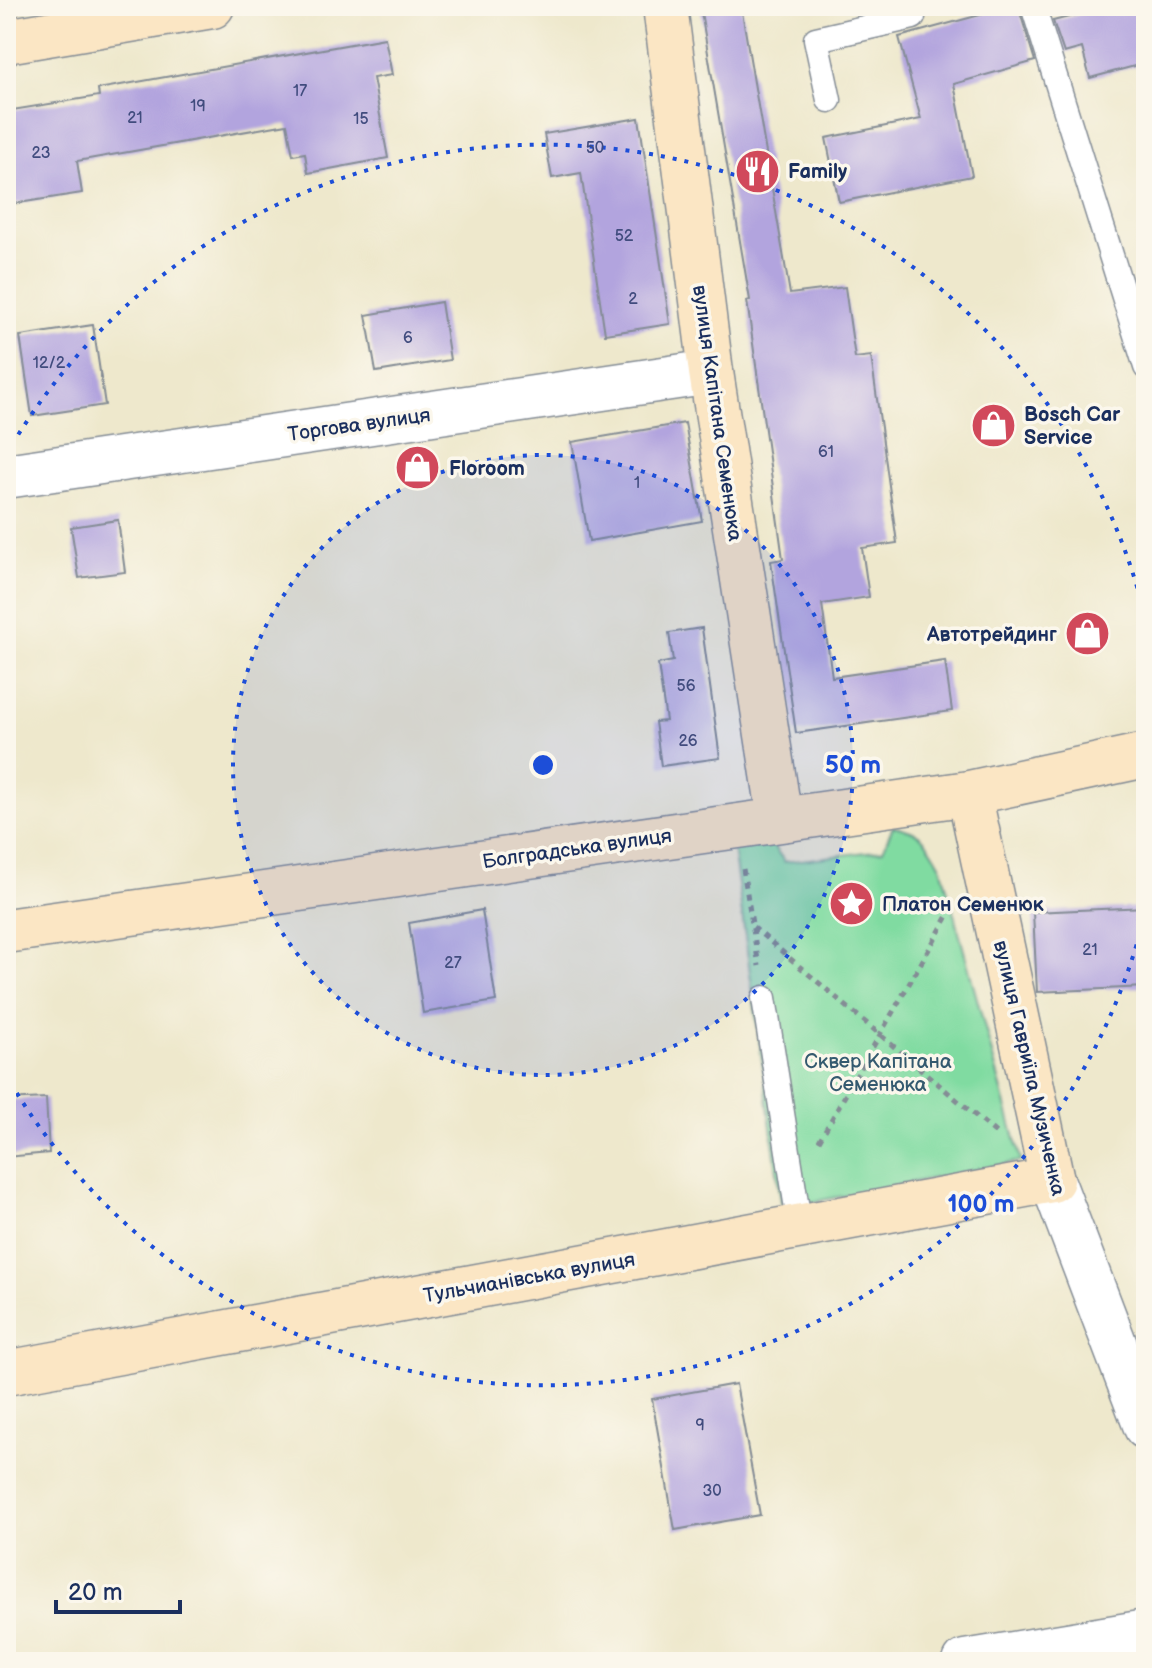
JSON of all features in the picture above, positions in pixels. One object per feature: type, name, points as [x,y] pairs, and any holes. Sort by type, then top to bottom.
[{"type":"main road","points":[[6,41],[212,6]]},
{"type":"main road","name":"вулиця Капітана Семенюка","points":[[665,6],[711,372],[780,819]]},
{"type":"main road","name":"Болградська вулиця","points":[[6,931],[969,793],[1146,755]]},
{"type":"main road","name":"вулиця Гавриїла Музиченка","points":[[969,793],[1052,1180]]},
{"type":"main road","name":"Тульчианівська вулиця","points":[[6,1373],[1052,1180]]},
{"type":"street","name":"Торгова вулиця","points":[[6,476],[711,372]]},
{"type":"street","name":"вулиця Гавриїла Музиченка","points":[[1052,1180],[1146,1427]]},
{"type":"street","points":[[965,1662],[1146,1632]]},
{"type":"lane","points":[[829,100],[816,39],[913,17],[911,6]]},
{"type":"lane","points":[[1033,6],[1146,367]]},
{"type":"lane","points":[[764,998],[800,1228]]},
{"type":"path","points":[[741,857],[764,998]]},
{"type":"path","points":[[794,1185],[948,916]]},
{"type":"path","points":[[753,927],[1052,1180]]},
{"type":"green space","name":"Сквер Капітана Семенюка","points":[[893,826],[923,838],[941,866],[1021,1161],[782,1208],[733,848],[770,842],[785,862],[883,850]]},
{"type":"building","points":[[700,6],[741,6],[790,294],[845,287],[855,358],[871,356],[897,543],[862,548],[869,597],[822,604],[832,677],[945,661],[952,711],[796,733],[771,561],[783,559],[747,301],[750,300]]},
{"type":"building","points":[[1018,6],[1035,61],[954,84],[972,176],[839,202],[826,138],[921,119],[899,37]]},
{"type":"building","points":[[1112,6],[1142,6],[1146,23],[1146,63],[1090,78],[1082,48],[1064,53],[1053,21]]},
{"type":"building","points":[[385,38],[392,75],[373,78],[388,158],[308,173],[305,153],[293,155],[287,124],[77,161],[82,193],[6,205],[6,111],[99,96],[98,89]]},
{"type":"building","points":[[639,118],[670,324],[605,334],[581,173],[552,178],[544,134]]},
{"type":"building","points":[[441,302],[450,360],[376,372],[366,315]]},
{"type":"building","points":[[93,325],[105,405],[32,416],[20,336]]},
{"type":"building","points":[[685,423],[702,521],[589,541],[572,442]]},
{"type":"building","points":[[118,520],[125,572],[79,578],[71,527]]},
{"type":"building","points":[[702,628],[720,758],[661,766],[655,722],[666,721],[658,664],[673,661],[669,633]]},
{"type":"building","points":[[1146,907],[1146,987],[1037,992],[1033,912]]},
{"type":"building","points":[[482,910],[496,1001],[423,1013],[409,923]]},
{"type":"building","points":[[46,1098],[49,1153],[6,1157],[6,1100]]},
{"type":"building","points":[[736,1384],[760,1515],[675,1530],[652,1399]]},
{"type":"place","name":"Family","points":[[757,171]]},
{"type":"place","name":"Bosch Car Service","points":[[993,426]]},
{"type":"place","name":"Floroom","points":[[418,468]]},
{"type":"place","name":"Автотрейдинг","points":[[1088,634]]},
{"type":"place","name":"Платон Семенюк","points":[[851,904]]}]
